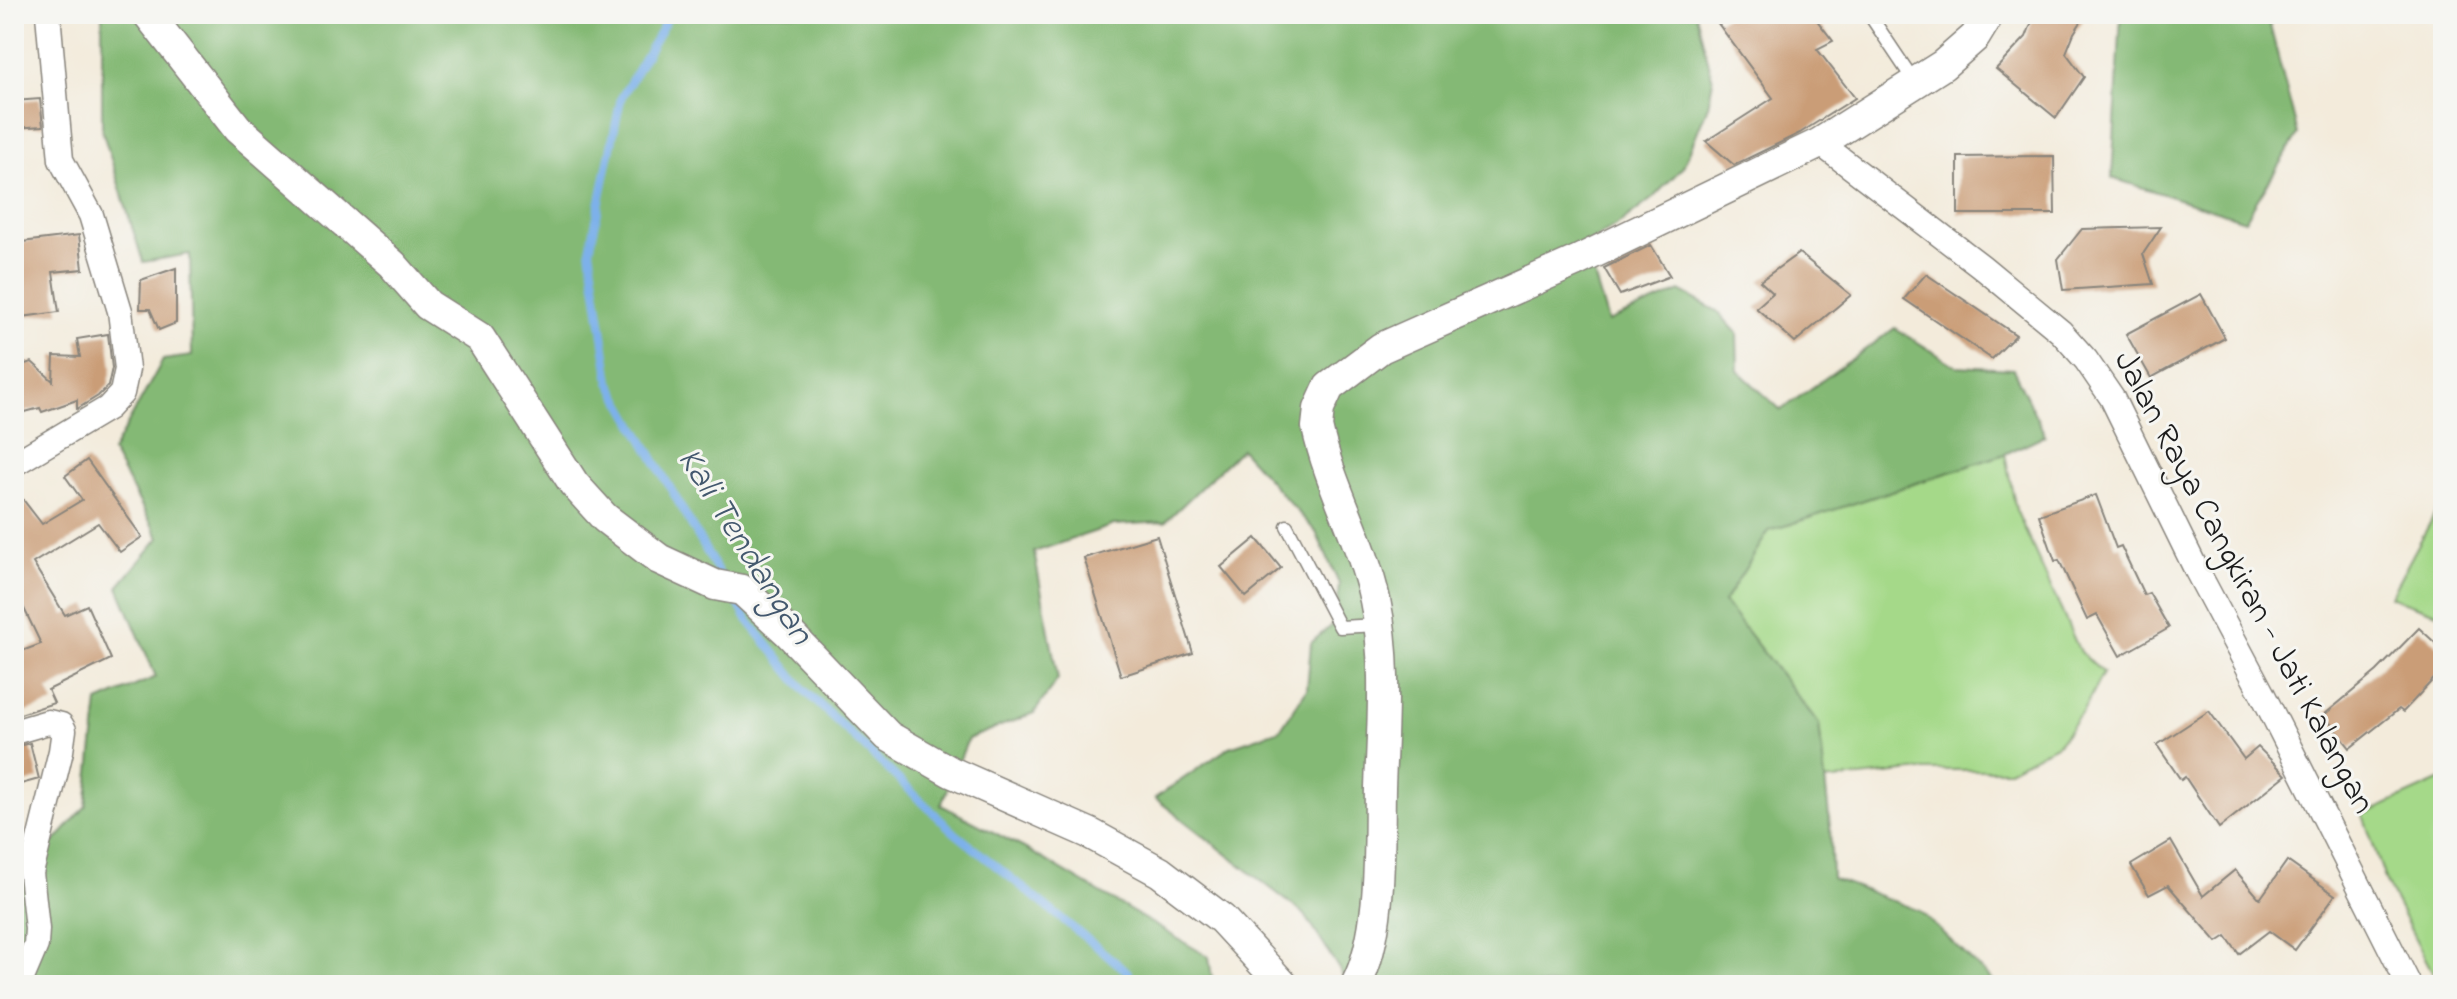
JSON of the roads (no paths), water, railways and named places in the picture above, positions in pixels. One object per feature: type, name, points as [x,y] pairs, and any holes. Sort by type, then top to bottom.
[{"type":"street","points":[[14,464],[108,408],[122,393],[127,369],[120,311],[91,215],[61,160],[48,14]]},
{"type":"street","points":[[148,14],[238,129],[392,264],[428,305],[480,338],[574,484],[605,518],[659,559],[728,588],[789,633],[888,736],[951,772],[1089,833],[1160,872],[1222,919],[1283,985]]},
{"type":"street","points":[[1356,985],[1369,954],[1378,866],[1383,675],[1378,625],[1366,564],[1348,523],[1317,427],[1319,409],[1329,387],[1381,348],[1577,261],[1820,143],[1943,65],[1975,37],[1989,14]]},
{"type":"street","name":"Jalan Raya Cangkiran - Jati Kalangan","points":[[1820,143],[1981,266],[2061,332],[2086,360],[2112,398],[2409,985]]},
{"type":"street","points":[[14,732],[48,722],[61,725],[64,730],[31,873],[37,915],[36,945],[19,985]]},
{"type":"lane","points":[[1869,14],[1915,83]]},
{"type":"lane","points":[[1287,526],[1340,627],[1378,625]]},
{"type":"waterway","name":"Kali Tendangan","points":[[670,14],[621,98],[590,250],[610,382],[721,577]]},
{"type":"waterway","name":"Kali Tendangan","points":[[737,602],[746,618],[805,691],[955,833],[1128,972],[1133,985]]}]
